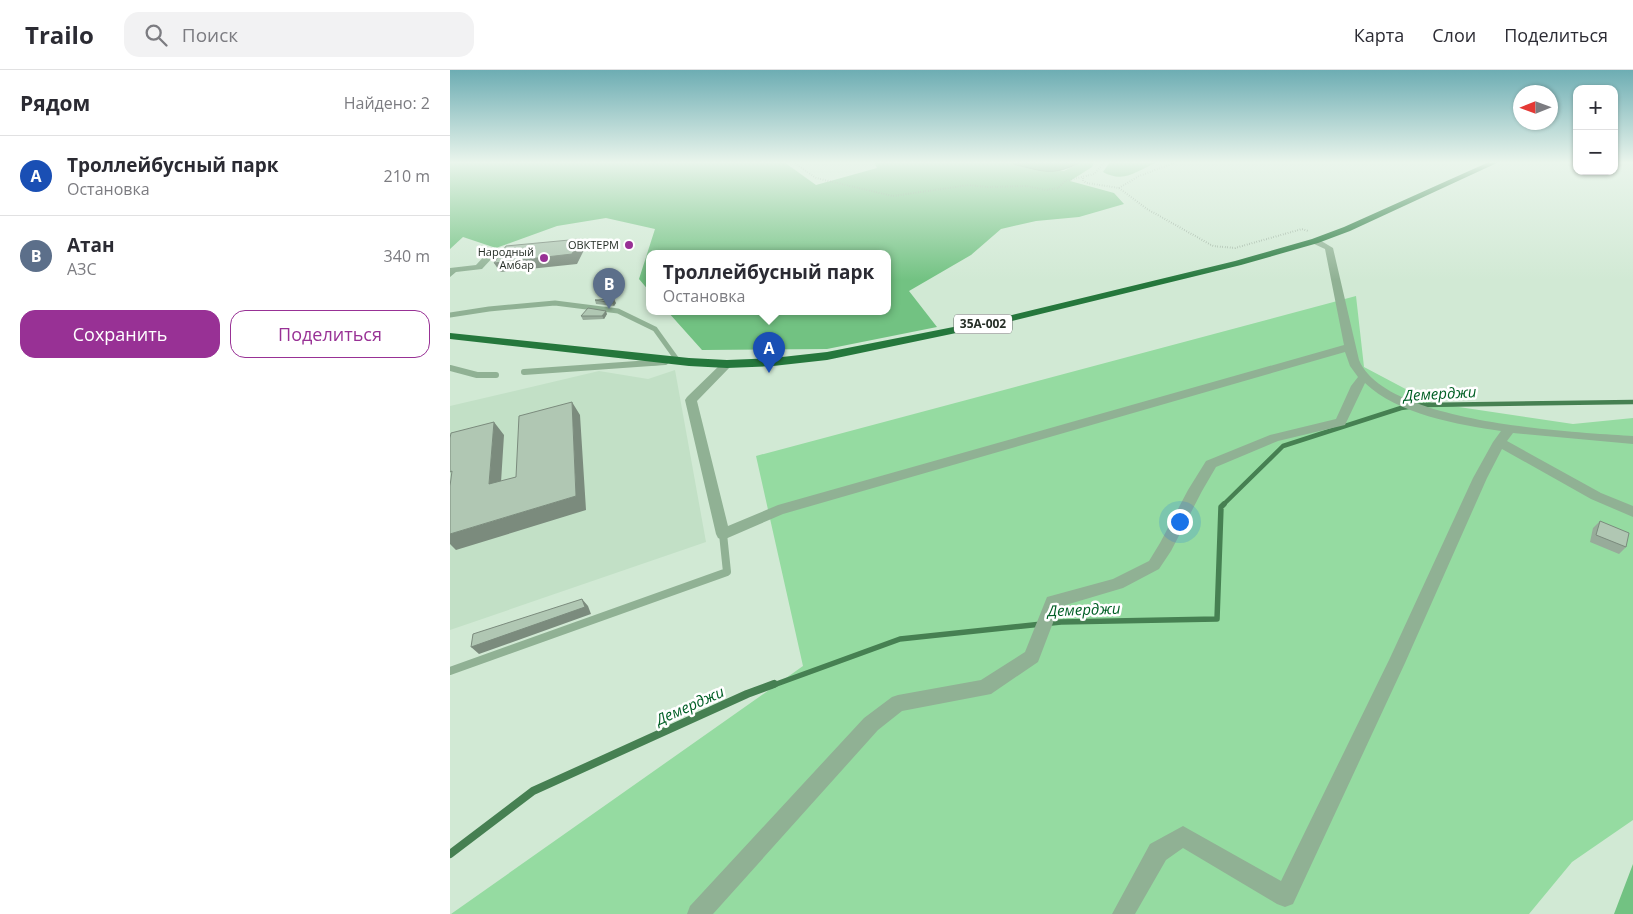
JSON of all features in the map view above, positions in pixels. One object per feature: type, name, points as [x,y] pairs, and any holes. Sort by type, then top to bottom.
[{"type":"highway","name":"35А-002","points":[[450,336],[678,361],[727,364],[788,361],[827,356],[1004,320],[1238,263],[1320,239],[1405,201]]},
{"type":"street","points":[[1320,239],[1329,248],[1350,347],[1358,370],[1370,383],[1394,398],[1431,413],[1504,435],[1569,436],[1633,440]]},
{"type":"street","points":[[557,246],[601,242]]},
{"type":"street","points":[[450,274],[453,270],[479,268],[492,253],[529,248]]},
{"type":"street","points":[[727,364],[691,400],[723,534],[778,510],[1350,347]]},
{"type":"street","points":[[698,914],[871,724],[898,703],[985,688],[1032,657],[1053,602],[1117,584],[1154,565],[1166,547],[1195,490],[1211,464],[1274,438],[1341,422],[1357,386],[1364,377]]},
{"type":"street","points":[[1504,435],[1596,496],[1633,512]]},
{"type":"street","points":[[1123,914],[1158,852],[1183,836],[1286,896],[1504,435]]},
{"type":"lane","points":[[450,315],[489,309],[555,303],[618,311],[655,329],[678,361]]},
{"type":"lane","points":[[524,372],[678,361]]},
{"type":"lane","points":[[450,368],[477,375],[496,375]]},
{"type":"lane","points":[[450,671],[727,572],[723,534]]},
{"type":"path","points":[[1137,201],[1213,246],[1236,248],[1302,229],[1320,239]]},
{"type":"shaded area","points":[[450,201],[1122,201],[1124,204],[1079,217],[1036,221],[1001,229],[971,255],[909,291],[937,327],[827,349],[702,350],[671,315],[891,315],[891,250],[648,250],[655,229],[606,218],[557,226],[496,248],[463,237],[450,249]]},
{"type":"shaded area","points":[[646,257],[646,287],[639,279]]},
{"type":"shaded area","points":[[1356,296],[1364,367],[1432,403],[1573,424],[1633,418],[1633,820],[1572,862],[1529,914],[451,914],[803,666],[756,456]]},
{"type":"shaded area","points":[[675,370],[706,542],[450,630],[450,406],[599,371],[648,379]]},
{"type":"shaded area","points":[[1633,864],[1633,914],[1614,914]]},
{"type":"building","points":[[580,239],[572,254],[494,263],[506,246]]},
{"type":"building","points":[[614,299],[612,303],[595,300]]},
{"type":"building","points":[[588,308],[606,311],[602,316],[581,316]]},
{"type":"building","points":[[572,402],[576,496],[450,534],[451,433],[494,422],[489,484],[516,477],[519,416]]},
{"type":"building","points":[[1600,521],[1629,533],[1626,547],[1596,535]]},
{"type":"building","points":[[582,599],[585,607],[471,647],[473,634]]},
{"type":"waterway","name":"Демерджи","points":[[1223,505],[1283,446],[1401,408],[1423,405],[1633,402]]},
{"type":"waterway","name":"Демерджи","points":[[771,686],[900,639],[1061,622],[1217,619],[1221,507],[1223,505]]},
{"type":"waterway","name":"Демерджи","points":[[450,854],[533,791],[747,694],[774,684]]},
{"type":"place","name":"ОВКТЕРМ","points":[[629,245]]},
{"type":"place","name":"Народный Амбар","points":[[544,258]]},
{"type":"place","name":"Атан","points":[[609,309]]},
{"type":"place","name":"Троллейбусный парк","points":[[769,373]]}]
